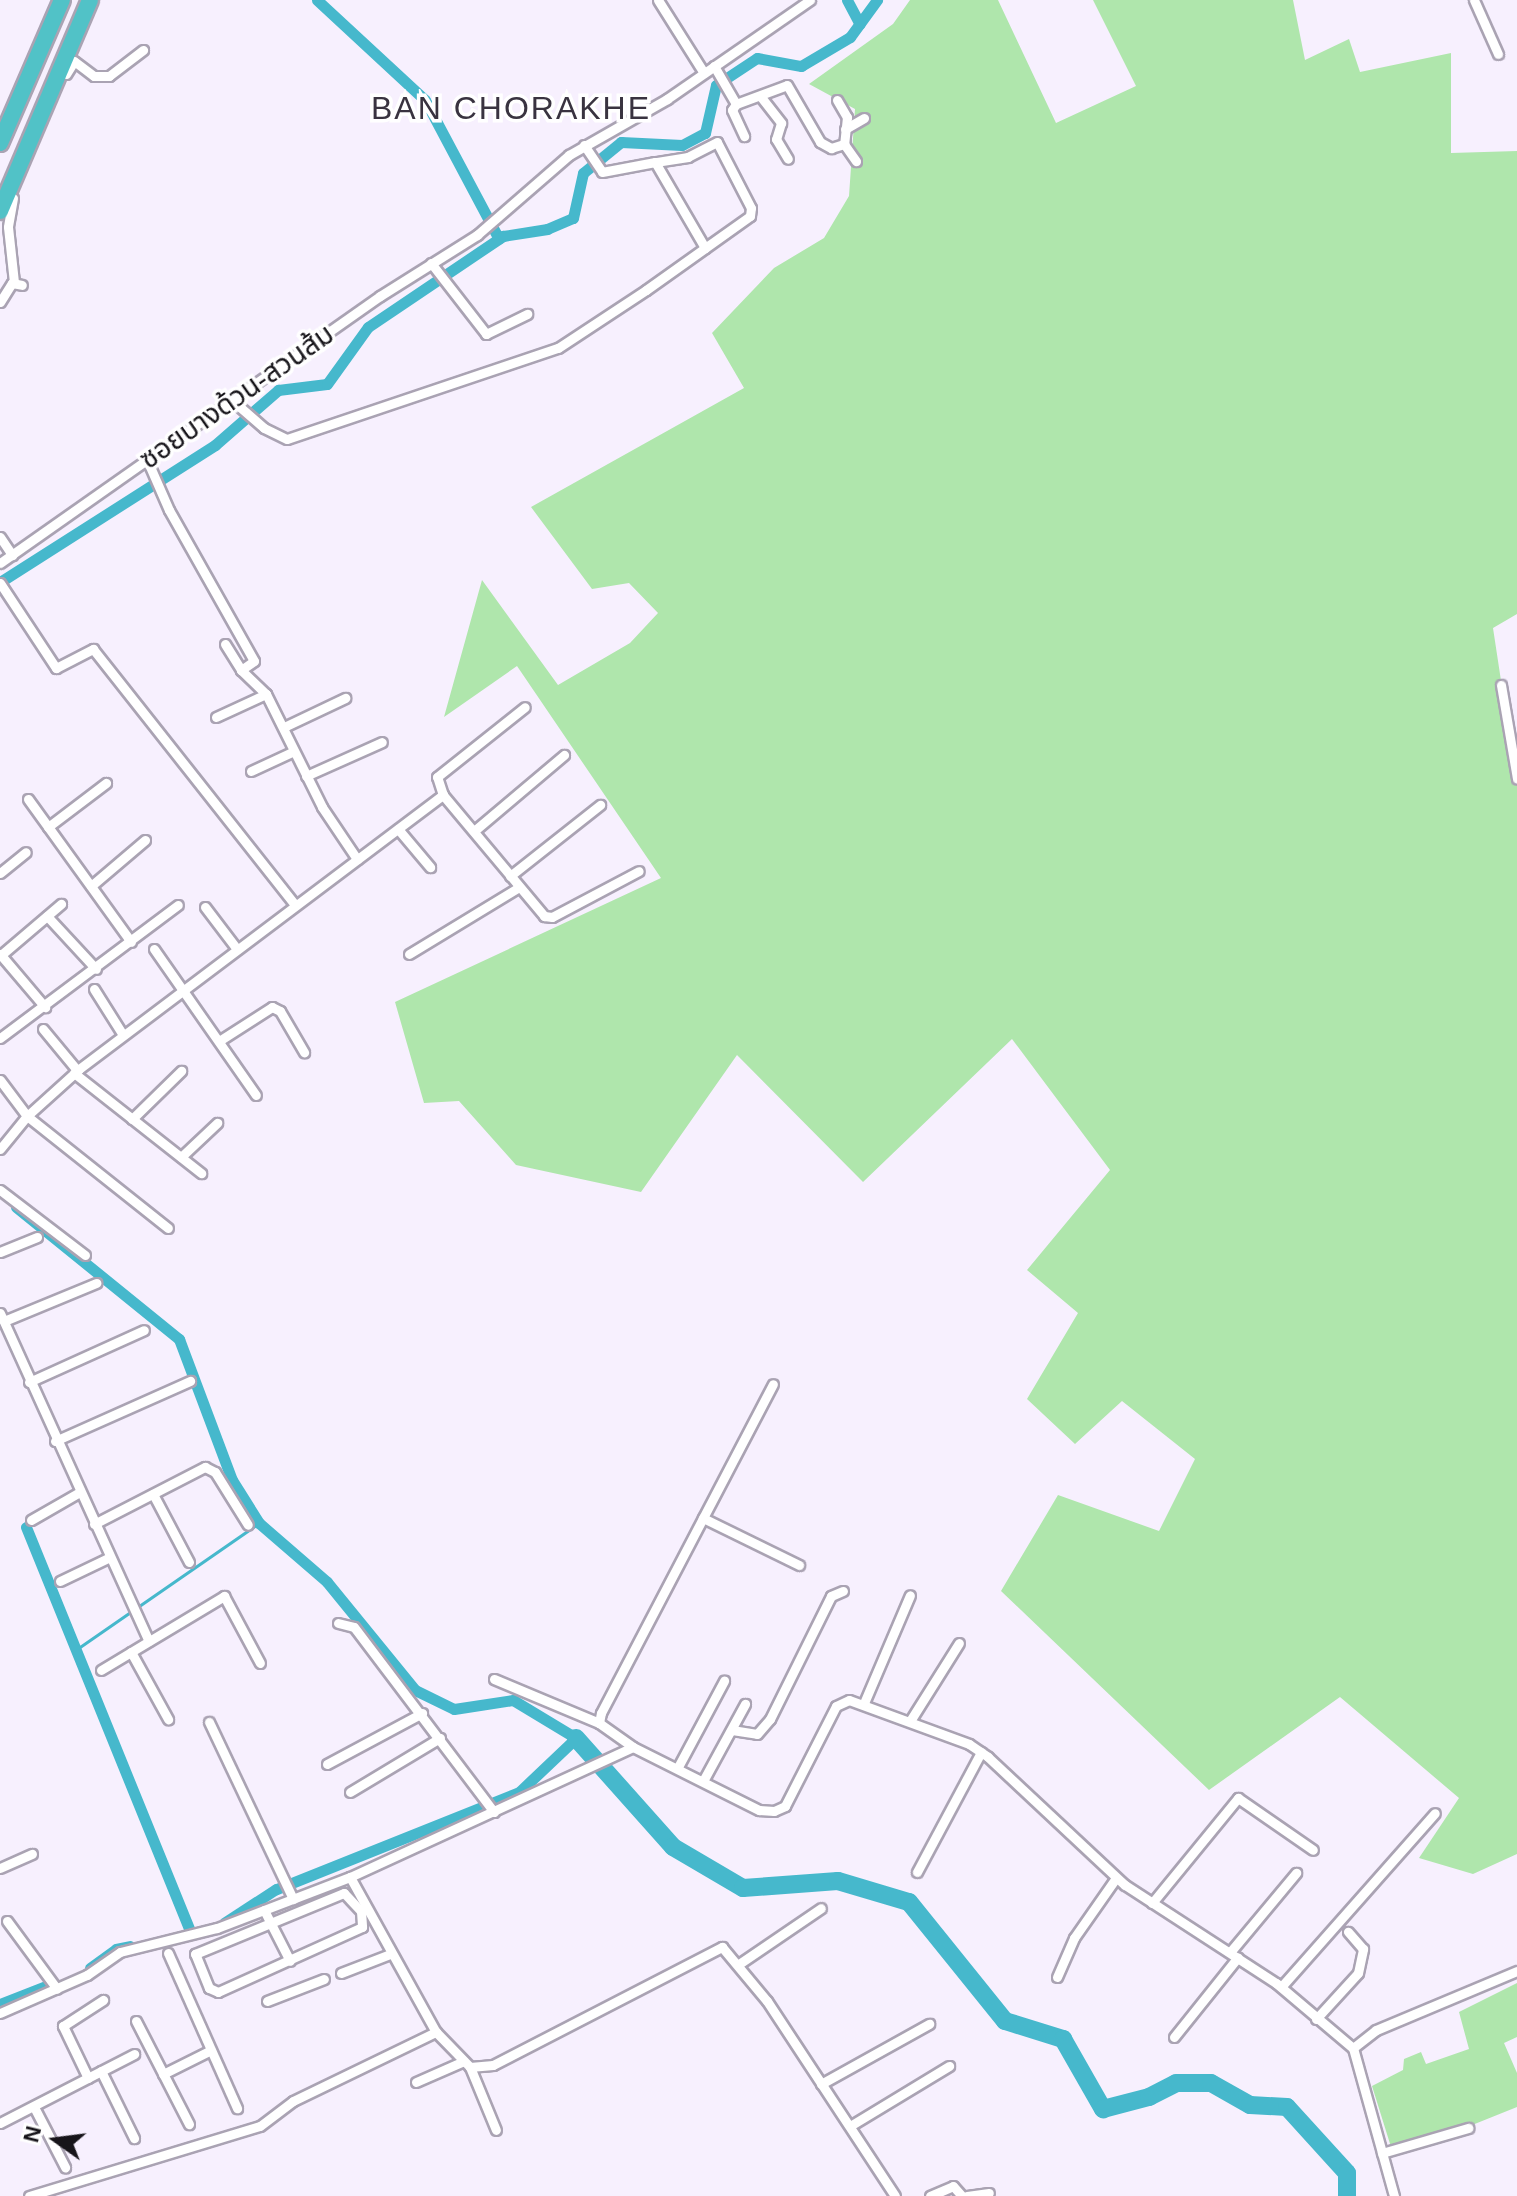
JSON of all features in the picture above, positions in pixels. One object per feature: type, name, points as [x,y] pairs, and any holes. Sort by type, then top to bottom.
[{"type":"highway","points":[[0,143],[62,0]]},
{"type":"highway","points":[[0,211],[90,0]]},
{"type":"street","points":[[658,0],[704,73]]},
{"type":"street","points":[[1474,0],[1498,54]]},
{"type":"street","name":"ซอยบางด้วน-สวนส้ม","points":[[0,563],[434,266],[586,147],[704,73],[716,70],[805,2]]},
{"type":"street","points":[[0,302],[18,283],[8,227],[12,202],[71,64],[81,62],[101,78],[143,50]]},
{"type":"street","points":[[716,70],[736,104]]},
{"type":"street","points":[[744,136],[732,110],[736,104],[787,85],[820,142],[831,148],[844,144]]},
{"type":"street","points":[[761,97],[781,123],[776,139],[788,159]]},
{"type":"street","points":[[837,100],[847,117],[844,144],[856,161]]},
{"type":"street","points":[[845,129],[864,118]]},
{"type":"street","points":[[235,403],[251,418],[287,439],[558,348],[705,248],[752,212],[722,145],[717,142],[688,157],[600,170],[586,147]]},
{"type":"street","points":[[655,162],[705,248]]},
{"type":"street","points":[[434,266],[486,334],[527,314]]},
{"type":"street","points":[[148,462],[159,489],[254,661],[241,670]]},
{"type":"street","points":[[0,537],[12,555]]},
{"type":"street","points":[[2,586],[56,668],[93,649],[295,905]]},
{"type":"street","points":[[225,644],[241,670],[266,694],[306,776],[357,859]]},
{"type":"street","points":[[1501,685],[1517,779]]},
{"type":"street","points":[[216,717],[266,694]]},
{"type":"street","points":[[284,727],[345,698]]},
{"type":"street","points":[[525,707],[437,777],[442,796],[549,918],[639,871]]},
{"type":"street","points":[[306,776],[382,742]]},
{"type":"street","points":[[251,771],[294,751]]},
{"type":"street","points":[[474,831],[564,755]]},
{"type":"street","points":[[48,827],[106,783]]},
{"type":"street","points":[[0,1149],[27,1116],[76,1072],[442,796]]},
{"type":"street","points":[[28,799],[131,942]]},
{"type":"street","points":[[510,876],[600,805]]},
{"type":"street","points":[[398,829],[430,867]]},
{"type":"street","points":[[91,886],[145,840]]},
{"type":"street","points":[[0,873],[26,852]]},
{"type":"street","points":[[409,954],[519,887]]},
{"type":"street","points":[[45,1007],[0,954],[61,904]]},
{"type":"street","points":[[0,1038],[178,905]]},
{"type":"street","points":[[205,907],[237,949]]},
{"type":"street","points":[[47,916],[96,969]]},
{"type":"street","points":[[154,949],[256,1095]]},
{"type":"street","points":[[94,989],[123,1035]]},
{"type":"street","points":[[219,1041],[272,1007],[280,1011],[304,1052]]},
{"type":"street","points":[[43,1029],[76,1072],[201,1173]]},
{"type":"street","points":[[132,1119],[181,1071]]},
{"type":"street","points":[[0,1080],[27,1116],[168,1228]]},
{"type":"street","points":[[181,1157],[217,1123]]},
{"type":"street","points":[[0,1190],[85,1255]]},
{"type":"street","points":[[0,1252],[37,1237]]},
{"type":"street","points":[[96,1283],[2,1317],[78,1493],[149,1641]]},
{"type":"street","points":[[29,1382],[144,1330]]},
{"type":"street","points":[[55,1441],[190,1381]]},
{"type":"street","points":[[599,1723],[773,1384]]},
{"type":"street","points":[[94,1524],[208,1468],[248,1525]]},
{"type":"street","points":[[31,1520],[78,1493]]},
{"type":"street","points":[[153,1494],[189,1562]]},
{"type":"street","points":[[703,1518],[799,1565]]},
{"type":"street","points":[[60,1581],[110,1557]]},
{"type":"street","points":[[732,1730],[757,1734],[770,1719],[831,1596],[843,1591]]},
{"type":"street","points":[[864,1703],[910,1595]]},
{"type":"street","points":[[101,1670],[224,1596],[260,1663]]},
{"type":"street","points":[[338,1623],[354,1627],[489,1805]]},
{"type":"street","points":[[910,1721],[959,1643]]},
{"type":"street","points":[[131,1652],[168,1719]]},
{"type":"street","points":[[494,1679],[599,1723],[633,1747],[759,1810],[785,1806],[836,1706],[849,1700],[910,1721],[981,1752],[1116,1878],[1281,1987],[1353,2048],[1394,2196]]},
{"type":"street","points":[[678,1767],[724,1681]]},
{"type":"street","points":[[703,1781],[745,1704]]},
{"type":"street","points":[[327,1764],[422,1713]]},
{"type":"street","points":[[209,1722],[291,1894]]},
{"type":"street","points":[[350,1792],[440,1738]]},
{"type":"street","points":[[0,2013],[57,1989],[120,1952],[164,1947],[264,1910],[291,1894],[350,1877],[489,1805],[592,1767],[633,1747]]},
{"type":"street","points":[[917,1872],[981,1752]]},
{"type":"street","points":[[1152,1903],[1240,1797],[1313,1850]]},
{"type":"street","points":[[1281,1987],[1435,1813]]},
{"type":"street","points":[[0,1868],[32,1854]]},
{"type":"street","points":[[1174,2037],[1296,1873]]},
{"type":"street","points":[[350,1877],[436,2032],[467,2064],[496,2130]]},
{"type":"street","points":[[1057,1977],[1074,1938],[1116,1878]]},
{"type":"street","points":[[344,1893],[361,1911],[362,1927],[218,1992],[209,1988],[194,1959],[195,1954],[272,1923],[344,1893]]},
{"type":"street","points":[[739,1964],[821,1908]]},
{"type":"street","points":[[264,1910],[290,1961]]},
{"type":"street","points":[[7,1921],[57,1989]]},
{"type":"street","points":[[1316,2019],[1358,1973],[1363,1949],[1348,1932]]},
{"type":"street","points":[[164,1947],[237,2108]]},
{"type":"street","points":[[416,2082],[467,2064],[493,2065],[717,1947],[739,1964],[799,2048],[895,2196]]},
{"type":"street","points":[[341,1973],[390,1954]]},
{"type":"street","points":[[1353,2048],[1376,2030],[1517,1971]]},
{"type":"street","points":[[267,2001],[324,1979]]},
{"type":"street","points":[[88,2078],[63,2026],[103,2000]]},
{"type":"street","points":[[136,2021],[189,2124]]},
{"type":"street","points":[[821,2084],[929,2024]]},
{"type":"street","points":[[29,2196],[260,2126],[293,2101],[436,2032]]},
{"type":"street","points":[[163,2074],[209,2051]]},
{"type":"street","points":[[1,2121],[134,2054]]},
{"type":"street","points":[[850,2126],[949,2066]]},
{"type":"street","points":[[101,2071],[134,2138]]},
{"type":"street","points":[[34,2107],[65,2167]]},
{"type":"street","points":[[1382,2153],[1395,2148],[1403,2152],[1468,2128]]},
{"type":"street","points":[[930,2196],[953,2186],[965,2196],[989,2193]]},
{"type":"green space","points":[[910,0],[998,0],[1056,123],[1136,86],[1093,0],[1293,0],[1305,60],[1349,39],[1360,72],[1451,53],[1451,153],[1517,151],[1517,614],[1493,628],[1517,786],[1517,1854],[1473,1874],[1419,1858],[1459,1798],[1340,1697],[1209,1790],[1001,1591],[1058,1495],[1159,1531],[1195,1459],[1122,1401],[1075,1444],[1027,1399],[1078,1313],[1027,1270],[1110,1170],[1012,1039],[863,1182],[737,1055],[641,1192],[516,1165],[459,1101],[424,1103],[395,1002],[661,878],[517,666],[444,717],[482,580],[558,685],[630,643],[658,613],[629,583],[592,589],[531,507],[744,388],[712,333],[774,268],[824,238],[849,196],[855,109],[809,84],[893,24]]},
{"type":"green space","points":[[1517,1983],[1517,2037],[1504,2043],[1517,2073],[1517,2107],[1400,2154],[1391,2147],[1372,2086],[1403,2070],[1404,2059],[1421,2052],[1426,2064],[1469,2049],[1459,2012]]},
{"type":"waterway","points":[[317,0],[425,100],[499,239]]},
{"type":"waterway","points":[[847,0],[860,24]]},
{"type":"waterway","points":[[0,582],[215,445],[278,390],[327,384],[368,327],[503,236],[547,229],[573,218],[583,173],[621,142],[682,145],[705,133],[716,85],[757,58],[801,66],[850,37],[877,0]]},
{"type":"waterway","points":[[16,1207],[179,1339],[232,1480],[259,1523],[327,1582],[415,1690],[454,1709],[513,1700],[576,1738],[519,1792],[276,1889],[224,1923]]},
{"type":"waterway","points":[[74,1651],[259,1523]]},
{"type":"waterway","points":[[26,1527],[191,1933]]},
{"type":"waterway","points":[[576,1738],[673,1847],[743,1888],[838,1881],[909,1902],[1005,2021],[1063,2039],[1103,2109],[1149,2097],[1176,2083],[1211,2083],[1250,2105],[1287,2107],[1347,2173],[1347,2196]]},
{"type":"waterway","points":[[90,1968],[116,1949],[130,1946]]},
{"type":"waterway","points":[[0,2004],[46,1986]]},
{"type":"district","name":"BAN CHORAKHE","points":[[511,108]]}]
